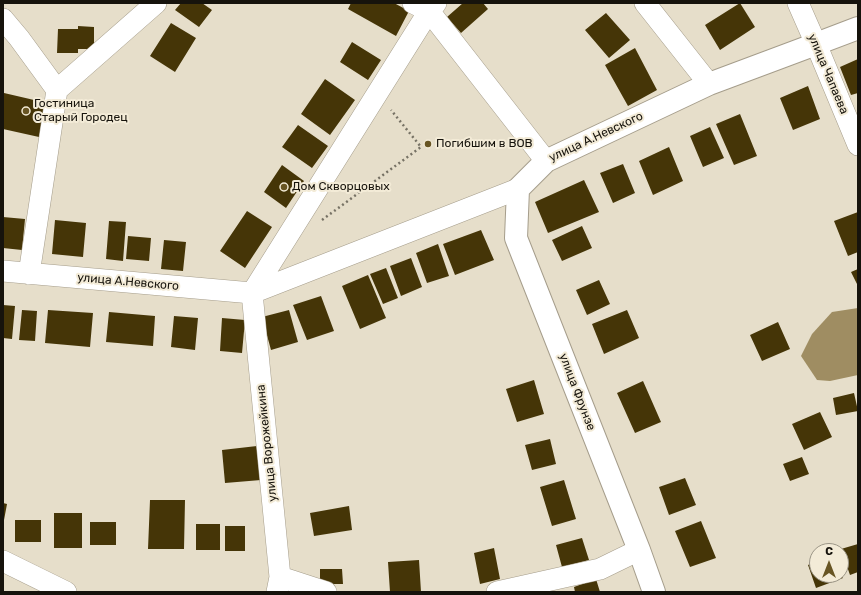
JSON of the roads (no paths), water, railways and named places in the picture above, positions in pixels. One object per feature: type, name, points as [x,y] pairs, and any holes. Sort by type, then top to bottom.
[{"type":"street","points":[[29,274],[57,90],[156,3]]},
{"type":"street","points":[[645,3],[710,84]]},
{"type":"street","name":"улица Чапаева","points":[[798,3],[858,145]]},
{"type":"street","points":[[252,293],[378,94],[426,6],[546,161]]},
{"type":"street","points":[[3,19],[19,38],[57,90]]},
{"type":"street","name":"улица А.Невского","points":[[3,271],[252,293],[518,189],[546,161],[710,84],[858,28]]},
{"type":"street","name":"улица Фрунзе","points":[[518,189],[516,238],[639,550],[654,592]]},
{"type":"street","name":"улица Ворожейкина","points":[[252,293],[279,585]]},
{"type":"street","points":[[497,592],[600,568],[639,550]]},
{"type":"street","points":[[3,561],[66,592]]},
{"type":"street","points":[[279,585],[326,592]]},
{"type":"place","name":"Гостиница Старый Городец","points":[[26,111]]},
{"type":"place","name":"Погибшим в ВОВ","points":[[428,144]]},
{"type":"place","name":"Дом Скворцовых","points":[[284,187]]}]
